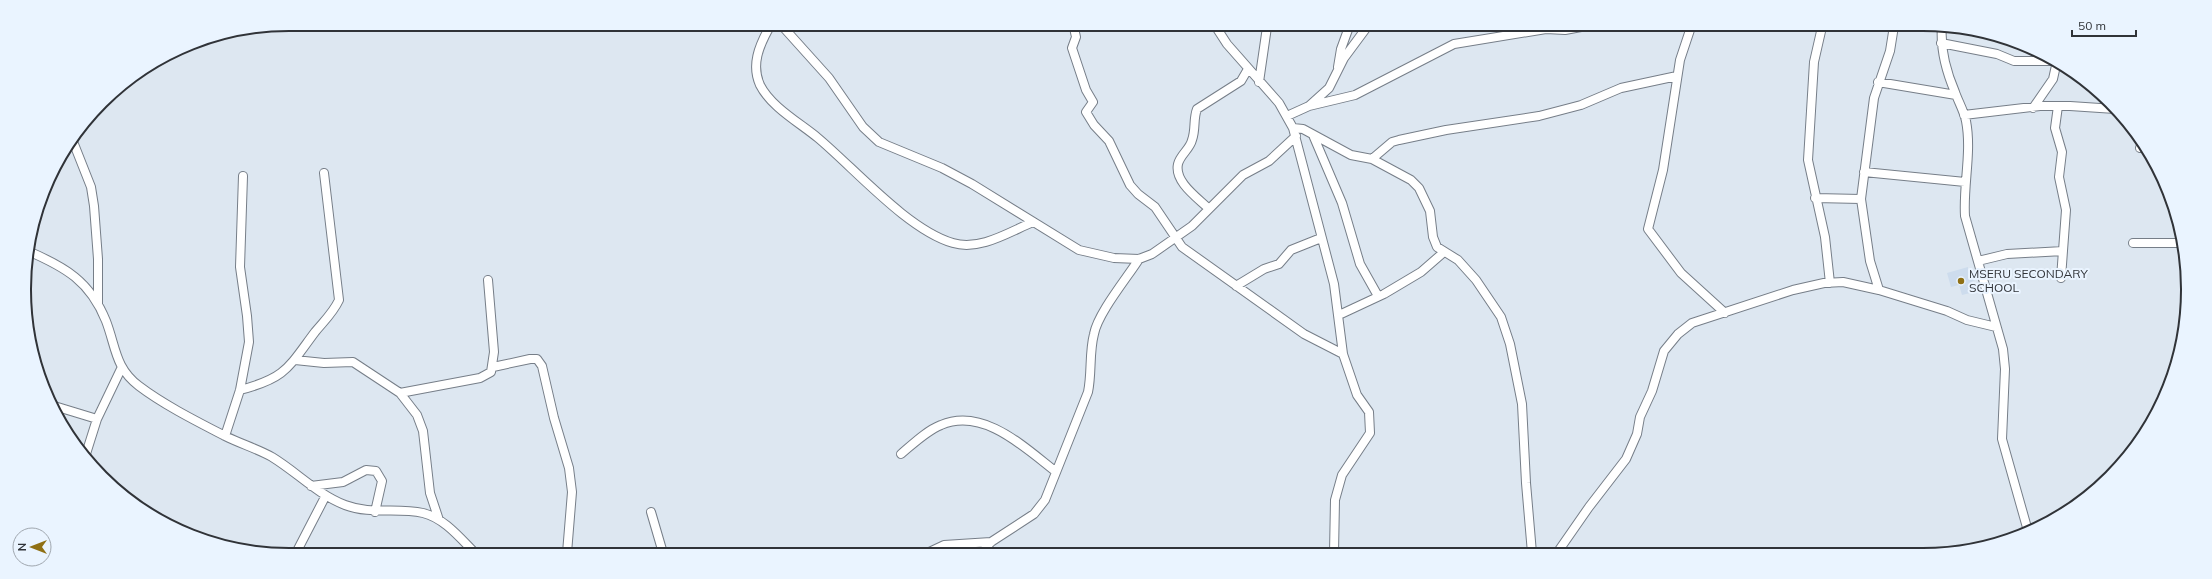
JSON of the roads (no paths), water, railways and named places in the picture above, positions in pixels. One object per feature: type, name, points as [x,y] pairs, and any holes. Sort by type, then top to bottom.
[{"type":"street","points":[[767,31],[760,44],[757,55],[757,75],[761,86],[777,105],[819,139],[907,217],[928,233],[954,244],[981,244],[1033,222]]},
{"type":"street","points":[[787,31],[829,78],[863,127],[879,142],[942,168],[972,184],[1079,250],[1114,258],[1139,259],[1152,254],[1175,239],[1209,209],[1243,175],[1269,161],[1296,136]]},
{"type":"street","points":[[1075,31],[1076,37],[1072,48],[1086,90],[1093,102],[1086,112],[1094,125],[1109,141],[1130,185],[1138,194],[1155,207],[1175,239],[1196,259],[1304,334],[1343,354]]},
{"type":"street","points":[[1218,31],[1248,69],[1279,103],[1296,136],[1334,284],[1343,354],[1357,395],[1369,412],[1368,422],[1370,430],[1342,475],[1338,490],[1334,512],[1334,548]]},
{"type":"street","points":[[1259,82],[1266,31]]},
{"type":"street","points":[[1337,71],[1341,49],[1348,31]]},
{"type":"street","points":[[1309,106],[1329,88],[1344,58],[1364,31]]},
{"type":"street","points":[[1287,116],[1309,106],[1355,95],[1454,44],[1512,31]]},
{"type":"street","points":[[1689,31],[1681,52],[1663,170],[1648,229],[1681,273],[1725,314]]},
{"type":"street","points":[[1821,31],[1814,62],[1808,140],[1809,168],[1825,237],[1830,283]]},
{"type":"street","points":[[1879,290],[1870,261],[1861,199],[1874,98],[1878,82],[1890,51],[1893,31]]},
{"type":"street","points":[[1942,32],[1941,43],[1947,73],[1964,115],[1968,140],[1965,182],[1965,216],[2003,349],[2005,365],[2003,445],[2026,526]]},
{"type":"street","points":[[1941,43],[1997,54],[2014,61],[2043,61]]},
{"type":"street","points":[[2032,108],[2055,74],[2056,68]]},
{"type":"street","points":[[1209,209],[1179,178],[1178,164],[1192,141],[1195,130],[1194,117],[1197,109],[1241,81],[1248,69]]},
{"type":"street","points":[[1372,159],[1392,142],[1399,140],[1446,130],[1539,116],[1581,106],[1621,88],[1677,76]]},
{"type":"street","points":[[1878,82],[1956,95]]},
{"type":"street","points":[[1964,115],[2058,106],[2107,109]]},
{"type":"street","points":[[2058,106],[2055,128],[2062,152],[2059,177],[2066,210],[2061,278]]},
{"type":"street","points":[[1292,128],[1299,127],[1351,156],[1372,159],[1410,180],[1419,188],[1432,215],[1435,242],[1439,249],[1458,260],[1476,280],[1501,317],[1510,344],[1522,404],[1526,483],[1532,548]]},
{"type":"street","points":[[1312,134],[1342,203],[1360,264],[1378,296]]},
{"type":"street","points":[[75,146],[91,187],[94,206],[98,258],[98,304]]},
{"type":"street","points":[[1864,172],[1965,182]]},
{"type":"street","points":[[240,390],[266,383],[280,375],[295,360],[318,328],[333,311],[339,300],[324,173]]},
{"type":"street","points":[[226,436],[240,390],[249,342],[248,316],[240,267],[243,176]]},
{"type":"street","points":[[1815,198],[1861,199]]},
{"type":"street","points":[[1236,286],[1264,269],[1279,264],[1291,250],[1321,238]]},
{"type":"street","points":[[2133,244],[2177,243]]},
{"type":"street","points":[[1978,261],[2007,254],[2063,251]]},
{"type":"street","points":[[1339,315],[1378,296],[1421,272],[1444,252]]},
{"type":"street","points":[[33,253],[60,265],[74,274],[98,304],[106,322],[121,369],[139,386],[226,436],[272,457],[326,497],[347,506],[375,512],[423,513],[438,520],[469,548]]},
{"type":"street","points":[[985,548],[991,542],[1034,514],[1045,500],[1053,481],[1055,471],[1088,392],[1091,375],[1090,354],[1094,331],[1139,259]]},
{"type":"street","points":[[400,393],[480,378],[488,375],[493,367],[494,352],[488,280]]},
{"type":"street","points":[[1560,548],[1589,507],[1626,459],[1637,434],[1640,417],[1652,391],[1664,351],[1678,334],[1692,323],[1725,314],[1793,290],[1830,283],[1857,284],[1947,311],[1967,320],[1996,327]]},
{"type":"street","points":[[493,367],[530,359],[537,359],[542,366],[554,418],[569,468],[572,492],[567,548]]},
{"type":"street","points":[[295,360],[324,363],[353,362],[400,393],[417,415],[423,431],[430,493],[438,520]]},
{"type":"street","points":[[87,451],[97,419],[121,369]]},
{"type":"street","points":[[60,408],[97,419]]},
{"type":"street","points":[[900,454],[941,425],[965,420],[989,425],[1006,434],[1055,471]]},
{"type":"street","points":[[311,486],[351,479],[366,470],[376,472],[382,481],[375,512]]},
{"type":"street","points":[[299,548],[326,497]]},
{"type":"street","points":[[651,512],[662,548]]},
{"type":"street","points":[[937,548],[944,545],[991,542]]},
{"type":"place","name":"MSERU SECONDARY SCHOOL","points":[[1961,281]]}]
